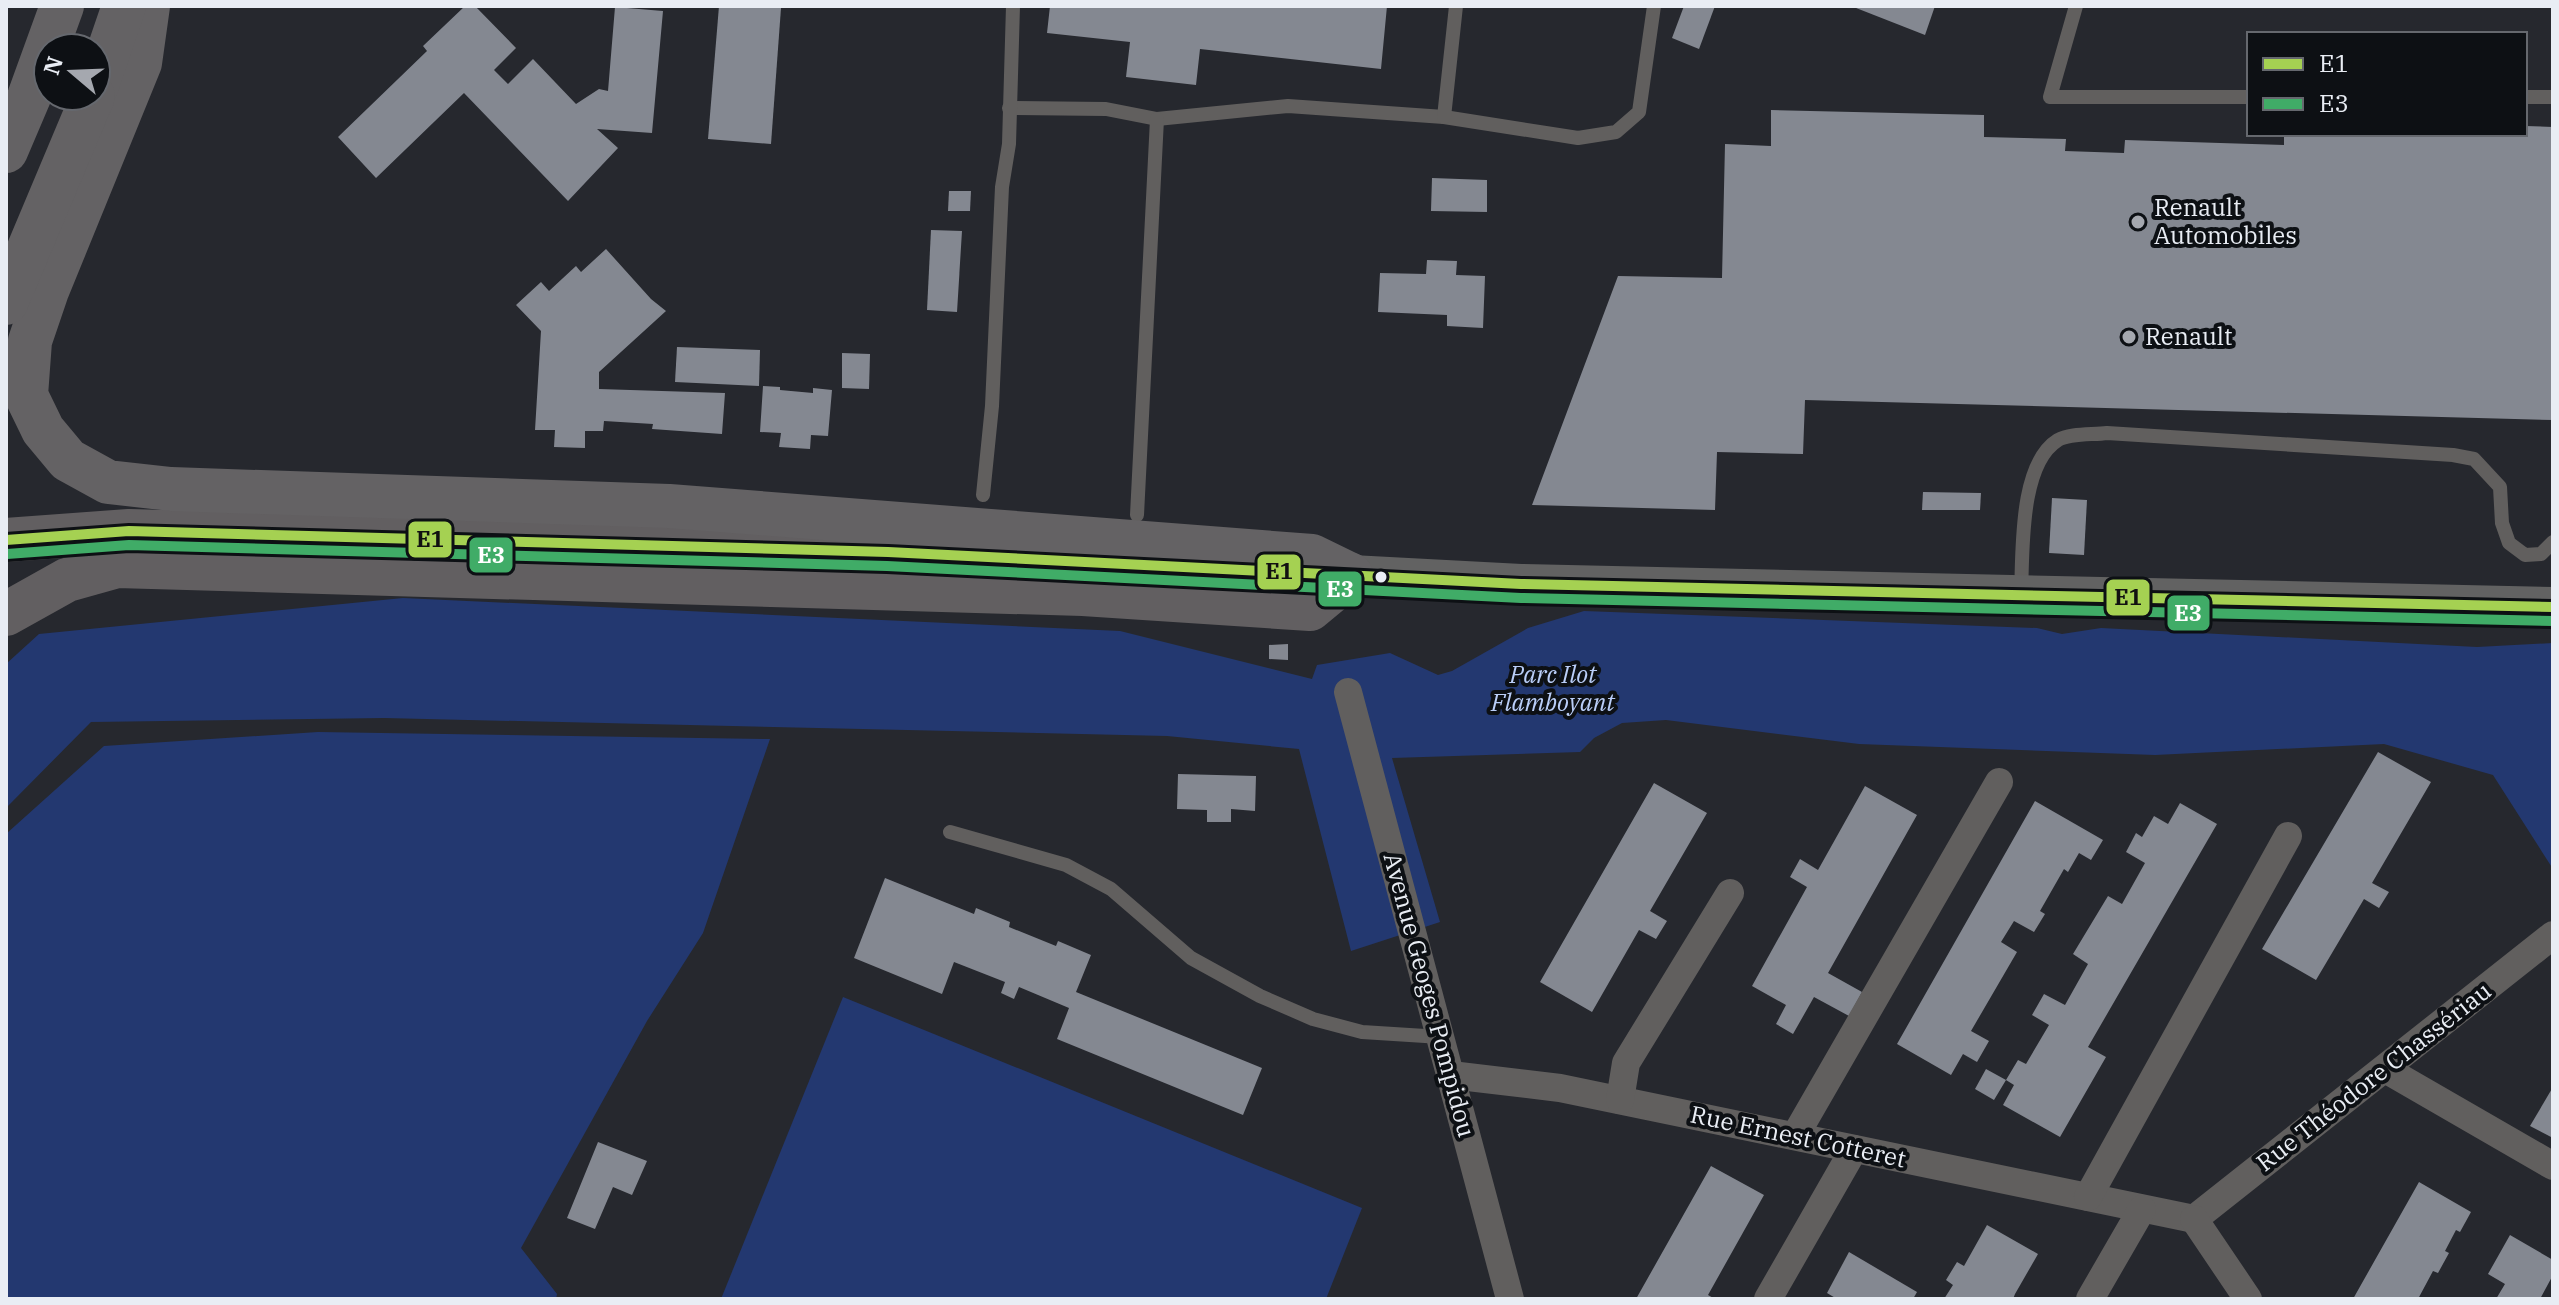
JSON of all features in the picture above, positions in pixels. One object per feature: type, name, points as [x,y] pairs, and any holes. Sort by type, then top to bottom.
[{"type":"highway","points":[[6,151],[62,6]]},
{"type":"highway","points":[[112,41],[124,6]]},
{"type":"highway","points":[[148,6],[140,63],[47,291],[30,341],[26,395],[43,430],[68,460],[108,482],[171,489],[669,506],[1312,556],[1351,575]]},
{"type":"highway","points":[[6,303],[86,112]]},
{"type":"main road","points":[[6,540],[129,531],[888,552],[1521,584],[2553,607]]},
{"type":"main road","points":[[6,614],[67,580],[117,566],[1083,594],[1310,609],[1351,575]]},
{"type":"street","name":"Avenue Geoges Pompidou","points":[[1348,692],[1510,1299]]},
{"type":"street","points":[[1795,1136],[1999,782]]},
{"type":"street","points":[[2088,1197],[2288,836]]},
{"type":"street","points":[[1620,1100],[1626,1063],[1730,893]]},
{"type":"street","name":"Rue Théodore Chassériau","points":[[2194,1219],[2553,935]]},
{"type":"street","points":[[2385,1069],[2553,1166]]},
{"type":"street","name":"Rue Ernest Cotteret","points":[[1451,1075],[1560,1088],[2194,1219]]},
{"type":"street","points":[[1768,1299],[1854,1149]]},
{"type":"street","points":[[2090,1299],[2142,1209]]},
{"type":"street","points":[[2194,1219],[2248,1299]]},
{"type":"lane","points":[[983,495],[992,406],[1002,187],[1009,144],[1013,6]]},
{"type":"lane","points":[[1444,117],[1456,6]]},
{"type":"lane","points":[[1009,108],[1106,109],[1157,119],[1288,106],[1444,117],[1578,138],[1616,132],[1639,112],[1654,6]]},
{"type":"lane","points":[[2076,6],[2050,97],[2247,97]]},
{"type":"lane","points":[[2527,97],[2553,97]]},
{"type":"lane","points":[[1137,515],[1157,119]]},
{"type":"lane","points":[[2021,597],[2022,532],[2034,474],[2047,449],[2061,438],[2107,433],[2453,455],[2474,459],[2500,487],[2502,523],[2509,543],[2525,555],[2541,554],[2553,542]]},
{"type":"lane","points":[[950,832],[1066,865],[1111,889],[1191,958],[1260,996],[1313,1019],[1362,1032],[1441,1037]]},
{"type":"green space","name":"Parc Ilot Flamboyant","points":[[403,598],[1120,631],[1312,679],[1317,665],[1390,653],[1438,675],[1452,671],[1528,628],[1584,611],[2037,628],[2062,634],[2101,628],[2477,647],[2553,643],[2553,869],[2493,775],[2384,744],[2155,755],[1859,744],[1666,720],[1622,723],[1594,738],[1580,752],[1392,758],[1440,922],[1351,951],[1299,749],[1167,736],[384,718],[91,722],[6,808],[6,664],[39,634]]},
{"type":"green space","points":[[318,732],[770,739],[703,933],[647,1021],[521,1248],[557,1294],[556,1299],[6,1299],[6,834],[104,746]]},
{"type":"green space","points":[[843,997],[1362,1208],[1326,1299],[721,1299]]},
{"type":"building","points":[[465,6],[475,6],[516,48],[494,70],[508,84],[533,59],[576,104],[599,89],[608,91],[615,7],[663,11],[652,133],[597,129],[618,148],[568,201],[464,93],[376,178],[338,137],[427,51],[423,46]]},
{"type":"building","points":[[719,6],[781,8],[771,144],[708,139]]},
{"type":"building","points":[[1050,6],[1387,6],[1381,69],[1200,49],[1196,85],[1126,77],[1130,42],[1047,33]]},
{"type":"building","points":[[1684,6],[1715,6],[1699,49],[1672,38]]},
{"type":"building","points":[[1851,6],[1935,6],[1925,35]]},
{"type":"building","name":"Renault Automobiles","points":[[1771,110],[1984,115],[1984,137],[2066,139],[2065,151],[2124,153],[2125,140],[2284,145],[2284,136],[2527,136],[2527,126],[2553,127],[2553,420],[1805,400],[1803,454],[1717,452],[1715,510],[1532,505],[1618,276],[1722,278],[1725,144],[1771,146]]},
{"type":"building","points":[[1432,178],[1487,180],[1487,212],[1431,211]]},
{"type":"building","points":[[949,191],[971,191],[970,211],[948,211]]},
{"type":"building","points":[[931,230],[962,231],[957,312],[927,310]]},
{"type":"building","points":[[606,249],[651,299],[666,311],[599,372],[599,389],[725,393],[722,434],[652,429],[653,424],[604,421],[603,431],[585,431],[585,448],[554,447],[555,430],[535,430],[541,331],[516,305],[541,282],[549,291],[576,266],[581,272]]},
{"type":"building","points":[[1427,260],[1457,261],[1456,275],[1485,276],[1483,328],[1447,326],[1447,315],[1378,312],[1380,273],[1426,274]]},
{"type":"building","points":[[677,347],[760,350],[759,386],[675,382]]},
{"type":"building","points":[[842,353],[870,354],[869,389],[842,388]]},
{"type":"building","points":[[763,386],[813,393],[813,388],[832,390],[828,436],[811,435],[810,449],[779,447],[781,433],[760,432]]},
{"type":"building","points":[[1923,492],[1981,493],[1980,510],[1922,510]]},
{"type":"building","points":[[2052,498],[2087,500],[2084,555],[2049,553]]},
{"type":"building","points":[[1288,644],[1288,660],[1269,659],[1269,645]]},
{"type":"building","points":[[2378,752],[2431,782],[2372,883],[2389,892],[2379,908],[2364,899],[2316,980],[2262,949]]},
{"type":"building","points":[[1178,774],[1256,776],[1255,811],[1231,809],[1231,822],[1207,822],[1207,810],[1177,809]]},
{"type":"building","points":[[1654,783],[1707,813],[1650,911],[1667,921],[1656,939],[1639,930],[1592,1012],[1540,982]]},
{"type":"building","points":[[1865,786],[1917,815],[1828,973],[1862,992],[1849,1016],[1814,997],[1793,1034],[1776,1024],[1786,1005],[1752,986],[1807,887],[1790,877],[1800,859],[1818,870]]},
{"type":"building","points":[[2035,801],[2103,840],[2091,860],[2079,853],[2068,872],[2064,869],[2040,911],[2045,914],[2034,932],[2014,921],[2001,942],[2017,952],[1971,1031],[1989,1041],[1977,1062],[1963,1054],[1951,1075],[1897,1044]]},
{"type":"building","points":[[2180,803],[2217,824],[2088,1047],[2106,1057],[2060,1137],[2003,1105],[2014,1085],[2006,1080],[2018,1060],[2026,1064],[2049,1025],[2032,1015],[2044,994],[2065,1005],[2088,964],[2073,954],[2108,896],[2122,904],[2145,863],[2126,852],[2136,833],[2142,837],[2154,816],[2168,824]]},
{"type":"building","points":[[885,878],[974,914],[976,908],[1010,922],[1009,927],[1056,946],[1058,941],[1091,955],[1076,992],[1262,1068],[1243,1115],[1057,1039],[1069,1008],[1019,987],[1014,999],[1001,993],[1005,982],[954,962],[942,994],[854,958]]},
{"type":"building","points":[[1986,1069],[2006,1080],[1994,1100],[1975,1089]]},
{"type":"building","points":[[2553,1087],[2553,1138],[2530,1126]]},
{"type":"building","points":[[598,1142],[647,1161],[632,1195],[613,1187],[595,1229],[567,1218]]},
{"type":"building","points":[[1711,1166],[1764,1195],[1708,1295],[1715,1299],[1636,1299]]},
{"type":"building","points":[[2419,1182],[2471,1212],[2460,1232],[2456,1230],[2445,1251],[2449,1253],[2438,1273],[2433,1271],[2418,1299],[2353,1299]]},
{"type":"building","points":[[1987,1225],[2038,1254],[2013,1299],[1944,1299],[1953,1285],[1946,1280],[1957,1262],[1964,1266]]},
{"type":"building","points":[[2510,1235],[2553,1260],[2553,1275],[2540,1299],[2496,1299],[2505,1284],[2488,1274]]},
{"type":"building","points":[[1849,1252],[1917,1292],[1913,1299],[1837,1299],[1827,1293]]},
{"type":"transit line","name":"E1","points":[[6,540],[129,531],[888,552],[1521,584],[2553,607]]},
{"type":"transit line","name":"E3","points":[[7,554],[129,545],[887,566],[1521,598],[2553,621]]},
{"type":"place","name":"Renault Automobiles","points":[[2138,222]]},
{"type":"place","name":"Renault","points":[[2129,337]]}]
